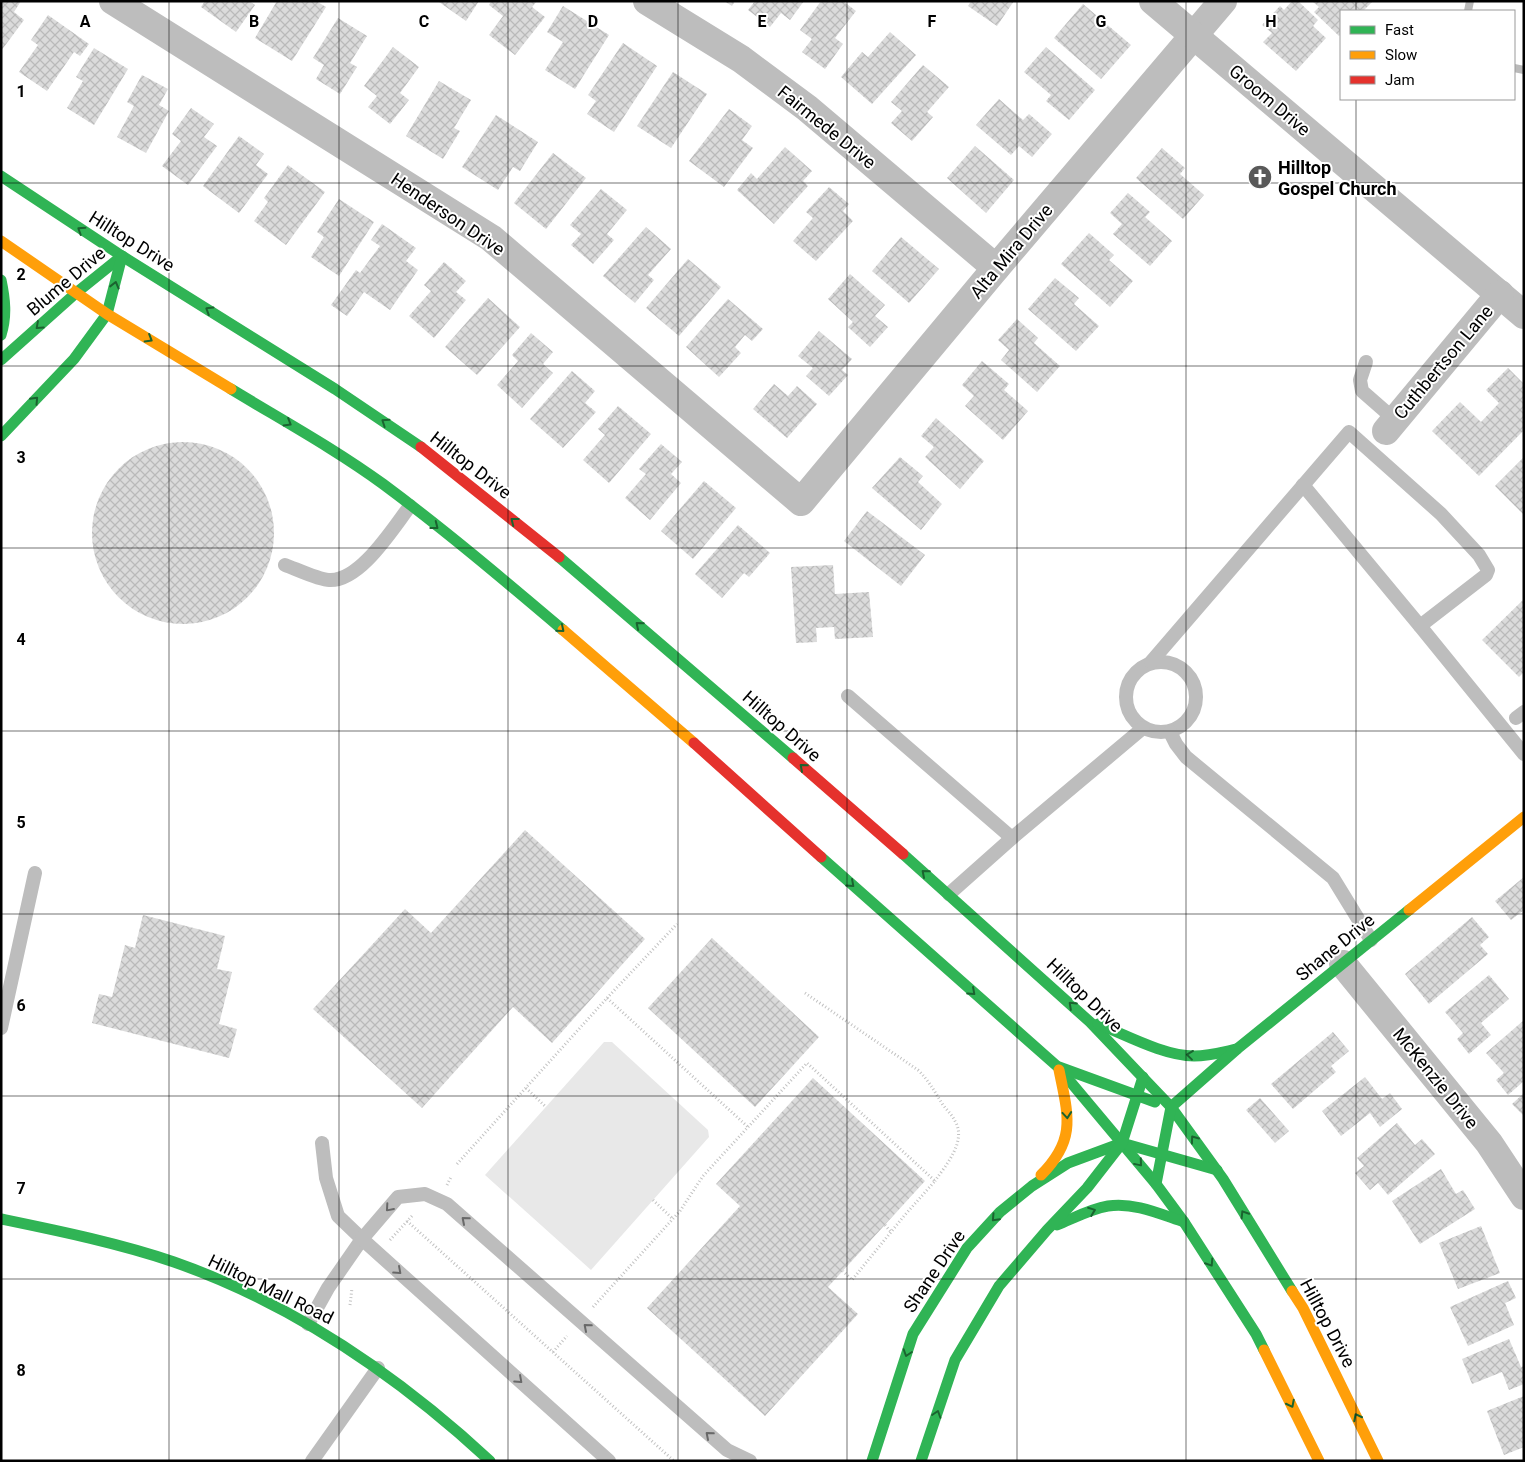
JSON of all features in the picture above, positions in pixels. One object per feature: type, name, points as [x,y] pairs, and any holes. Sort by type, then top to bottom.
[{"type":"main road","name":"Hilltop Drive","points":[[1,176],[122,256],[335,389],[414,441],[552,551],[676,656],[949,894],[1090,1022],[1171,1108],[1217,1170],[1303,1308],[1378,1461]]},
{"type":"main road","points":[[1,241],[107,314],[306,434],[382,484],[511,586],[659,712],[1058,1067],[1156,1184],[1184,1222],[1256,1334],[1320,1461]]},
{"type":"main road","name":"Blume Drive","points":[[1,360],[76,293],[122,256]]},
{"type":"main road","name":"Blume Drive","points":[[1,436],[74,359],[107,314],[122,256]]},
{"type":"main road","points":[[1,280],[6,302],[6,322],[1,335]]},
{"type":"main road","name":"Shane Drive","points":[[1171,1108],[1237,1048],[1524,817]]},
{"type":"main road","points":[[1090,1022],[1168,1051],[1191,1056],[1207,1056],[1237,1048]]},
{"type":"main road","points":[[1058,1067],[1171,1108],[1156,1184]]},
{"type":"main road","points":[[1032,1186],[1060,1153],[1065,1136],[1068,1117],[1058,1067]]},
{"type":"main road","points":[[921,1461],[955,1360],[999,1286],[1046,1230],[1087,1188],[1122,1143],[1143,1078]]},
{"type":"main road","points":[[1122,1143],[1217,1170]]},
{"type":"main road","name":"Shane Drive","points":[[872,1461],[913,1334],[967,1248],[1000,1212],[1032,1186],[1068,1163],[1122,1143]]},
{"type":"main road","points":[[1046,1230],[1098,1208],[1117,1205],[1142,1208],[1184,1222]]},
{"type":"main road","name":"Hilltop Mall Road","points":[[1,1219],[88,1237],[175,1263],[253,1295],[308,1324],[378,1368],[428,1406],[490,1461]]},
{"type":"street","name":"Henderson Drive","points":[[113,1],[491,238],[801,502]]},
{"type":"street","name":"Fairmede Drive","points":[[647,1],[741,59],[807,108],[996,268]]},
{"type":"street","name":"Groom Drive","points":[[1153,1],[1524,315]]},
{"type":"street","name":"Alta Mira Drive","points":[[801,502],[996,268],[1223,1]]},
{"type":"street","name":"Cuthbertson Lane","points":[[1383,433],[1500,294]]},
{"type":"street","name":"McKenzie Drive","points":[[1343,964],[1489,1143],[1524,1196]]},
{"type":"lane","points":[[1366,362],[1360,380],[1362,391],[1383,433],[1441,514],[1479,555],[1488,570],[1486,575],[1420,626]]},
{"type":"lane","points":[[1151,662],[1349,432],[1383,433]]},
{"type":"lane","points":[[1303,485],[1524,754]]},
{"type":"lane","points":[[285,565],[329,580],[345,577],[368,560],[410,506]]},
{"type":"lane","points":[[1165,661],[1179,666],[1189,675],[1196,687],[1196,701],[1192,715],[1183,725],[1170,732],[1156,732],[1143,728],[1133,719],[1126,706],[1125,692],[1130,679],[1139,668],[1151,662],[1165,661]]},
{"type":"lane","points":[[848,696],[1012,838]]},
{"type":"lane","points":[[949,894],[1012,838],[1143,728]]},
{"type":"lane","points":[[1170,732],[1186,757],[1333,878],[1371,940]]},
{"type":"lane","points":[[1,1028],[35,873]]},
{"type":"lane","points":[[322,1143],[326,1178],[338,1216],[609,1461]]},
{"type":"lane","points":[[308,1324],[328,1288],[362,1239],[398,1197],[425,1194],[447,1204],[727,1450],[750,1461]]},
{"type":"lane","points":[[312,1461],[378,1368]]},
{"type":"lane","points":[[465,1461],[476,1448]]},
{"type":"path","points":[[457,1164],[676,924]]},
{"type":"path","points":[[806,993],[918,1070],[929,1081],[955,1121],[959,1131],[957,1144],[952,1156],[935,1181],[852,1280],[843,1271]]},
{"type":"path","points":[[607,998],[748,1127]]},
{"type":"path","points":[[553,1352],[673,1219],[703,1176],[807,1064],[935,1181]]},
{"type":"path","points":[[526,1088],[546,1107]]},
{"type":"path","points":[[653,1200],[673,1219]]},
{"type":"path","points":[[407,1221],[674,1461]]},
{"type":"path","points":[[885,1225],[891,1232]]},
{"type":"shaded area","points":[[604,1042],[612,1042],[708,1130],[709,1137],[591,1270],[485,1175]]},
{"type":"building","points":[[1,1],[21,1],[14,12],[24,20],[1,51]]},
{"type":"building","points":[[205,1],[249,1],[255,5],[236,32],[201,7]]},
{"type":"building","points":[[277,1],[316,1],[326,7],[292,61],[255,38]]},
{"type":"building","points":[[439,1],[479,1],[466,21]]},
{"type":"building","points":[[491,1],[537,1],[532,7],[545,17],[515,55],[489,35],[503,16],[489,5]]},
{"type":"building","points":[[724,1],[735,1],[732,6]]},
{"type":"building","points":[[755,1],[804,1],[790,20],[781,13],[770,27],[748,10]]},
{"type":"building","points":[[821,1],[843,1],[856,11],[835,38],[843,44],[825,69],[802,52],[812,39],[800,30]]},
{"type":"building","points":[[971,1],[1014,1],[997,26],[968,6]]},
{"type":"building","points":[[1292,1],[1298,1],[1318,20],[1313,26],[1326,38],[1296,71],[1263,42],[1272,33],[1262,25],[1280,6],[1284,10]]},
{"type":"building","points":[[1312,1],[1373,1],[1364,10],[1340,10],[1339,36],[1314,12],[1319,7]]},
{"type":"building","points":[[1083,4],[1131,45],[1101,79],[1054,38]]},
{"type":"building","points":[[563,6],[609,35],[575,89],[545,70],[563,42],[547,32]]},
{"type":"building","points":[[48,15],[89,44],[80,56],[74,52],[47,91],[19,72],[38,45],[31,40]]},
{"type":"building","points":[[338,18],[367,36],[350,63],[357,67],[340,94],[316,79],[324,65],[313,58]]},
{"type":"building","points":[[890,32],[916,55],[872,104],[841,77],[862,52],[868,57]]},
{"type":"building","points":[[623,43],[657,66],[614,132],[587,114],[596,101],[588,95]]},
{"type":"building","points":[[393,47],[419,67],[400,93],[409,100],[390,124],[368,107],[377,96],[364,86]]},
{"type":"building","points":[[1046,47],[1095,90],[1069,120],[1046,101],[1051,95],[1024,72]]},
{"type":"building","points":[[94,48],[128,69],[94,125],[67,108],[83,81],[76,77]]},
{"type":"building","points":[[923,65],[949,87],[927,112],[933,117],[912,141],[891,123],[902,111],[891,102]]},
{"type":"building","points":[[673,72],[707,94],[671,148],[637,126]]},
{"type":"building","points":[[142,75],[168,89],[159,105],[169,111],[146,153],[117,137],[134,106],[127,102]]},
{"type":"building","points":[[439,81],[471,100],[454,128],[460,131],[443,159],[406,136]]},
{"type":"building","points":[[999,99],[1023,120],[1029,114],[1052,134],[1032,157],[1019,146],[1011,155],[976,125]]},
{"type":"building","points":[[191,108],[214,124],[204,137],[217,146],[188,185],[162,166],[181,141],[172,134]]},
{"type":"building","points":[[729,109],[752,126],[742,140],[753,148],[724,187],[689,161]]},
{"type":"building","points":[[496,115],[538,142],[520,171],[513,167],[498,190],[462,167]]},
{"type":"building","points":[[239,136],[264,154],[256,165],[268,174],[239,213],[203,186]]},
{"type":"building","points":[[975,146],[1014,180],[986,213],[947,178]]},
{"type":"building","points":[[785,147],[812,171],[803,181],[808,186],[774,224],[737,190],[751,173],[757,179]]},
{"type":"building","points":[[1162,148],[1185,168],[1180,174],[1204,195],[1183,219],[1136,178]]},
{"type":"building","points":[[553,153],[586,178],[546,229],[514,203]]},
{"type":"building","points":[[288,165],[325,192],[286,245],[254,221],[268,202],[264,198]]},
{"type":"building","points":[[829,187],[849,204],[843,211],[853,221],[816,261],[793,241],[813,218],[806,212]]},
{"type":"building","points":[[601,189],[627,210],[607,234],[614,240],[593,264],[571,245],[581,234],[570,225]]},
{"type":"building","points":[[1128,193],[1150,212],[1145,217],[1172,241],[1150,266],[1113,234],[1122,224],[1110,213]]},
{"type":"building","points":[[339,199],[374,222],[339,276],[311,257],[324,237],[317,232]]},
{"type":"building","points":[[382,224],[416,248],[406,261],[418,270],[390,310],[364,292],[347,316],[331,305],[356,270],[360,273],[380,246],[371,240]]},
{"type":"building","points":[[646,227],[671,249],[648,275],[654,280],[635,303],[603,276]]},
{"type":"building","points":[[1089,233],[1114,255],[1109,260],[1133,281],[1110,307],[1061,264]]},
{"type":"building","points":[[901,237],[939,269],[909,303],[872,271]]},
{"type":"building","points":[[688,259],[721,287],[679,336],[646,308]]},
{"type":"building","points":[[444,262],[466,281],[456,292],[466,300],[434,338],[409,316],[431,291],[424,285]]},
{"type":"building","points":[[850,274],[885,305],[875,316],[888,327],[870,347],[848,327],[853,322],[828,299]]},
{"type":"building","points":[[1055,278],[1079,298],[1074,304],[1099,326],[1076,351],[1028,309]]},
{"type":"building","points":[[488,298],[520,327],[477,375],[445,347]]},
{"type":"building","points":[[728,299],[763,329],[752,341],[745,335],[735,347],[741,353],[719,377],[686,347]]},
{"type":"building","points":[[1017,319],[1038,338],[1034,343],[1060,366],[1037,392],[1001,360],[1009,350],[998,340]]},
{"type":"building","points":[[819,331],[852,359],[842,370],[848,375],[829,396],[806,376],[813,368],[798,356]]},
{"type":"building","points":[[531,333],[553,352],[543,364],[553,373],[522,408],[497,385],[518,361],[512,355]]},
{"type":"building","points":[[982,361],[1009,384],[1004,390],[1028,411],[1003,440],[965,406],[974,396],[962,385]]},
{"type":"building","points":[[1508,368],[1524,384],[1524,430],[1479,476],[1432,431],[1460,402],[1481,422],[1499,403],[1486,390]]},
{"type":"building","points":[[572,371],[595,391],[585,403],[596,412],[563,448],[530,419]]},
{"type":"building","points":[[774,384],[788,396],[797,386],[817,404],[787,438],[753,409]]},
{"type":"building","points":[[618,406],[651,434],[609,483],[583,460],[605,435],[598,429]]},
{"type":"building","points":[[936,418],[984,461],[960,489],[925,457],[934,447],[921,436]]},
{"type":"building","points":[[192,442],[218,449],[234,457],[253,475],[267,498],[274,524],[274,542],[267,568],[259,584],[241,603],[234,609],[209,620],[192,624],[174,624],[148,617],[132,609],[107,584],[99,568],[94,551],[92,524],[99,498],[107,482],[132,457],[148,449],[165,444]]},
{"type":"building","points":[[661,444],[682,462],[671,474],[681,483],[650,520],[625,498],[646,474],[639,469]]},
{"type":"building","points":[[900,457],[923,476],[918,482],[942,504],[921,530],[872,488]]},
{"type":"building","points":[[1524,457],[1524,515],[1495,486]]},
{"type":"building","points":[[704,481],[736,508],[693,559],[661,531]]},
{"type":"building","points":[[867,511],[925,555],[901,586],[844,541]]},
{"type":"building","points":[[738,525],[770,553],[749,577],[744,573],[722,598],[695,574]]},
{"type":"building","points":[[833,565],[835,594],[869,592],[873,637],[835,639],[834,627],[816,628],[817,642],[796,643],[791,567]]},
{"type":"building","points":[[1524,599],[1524,672],[1519,677],[1482,640]]},
{"type":"building","points":[[525,830],[645,939],[552,1043],[513,1007],[422,1108],[313,1009],[405,909],[431,933]]},
{"type":"building","points":[[1524,877],[1524,910],[1511,920],[1495,901]]},
{"type":"building","points":[[143,915],[225,936],[217,969],[232,972],[219,1024],[237,1029],[229,1058],[92,1023],[99,994],[112,997],[125,945],[135,948]]},
{"type":"building","points":[[1472,917],[1489,937],[1480,945],[1488,954],[1429,1004],[1405,974]]},
{"type":"building","points":[[712,938],[819,1037],[755,1107],[648,1008]]},
{"type":"building","points":[[1489,975],[1509,999],[1481,1023],[1491,1035],[1469,1054],[1457,1039],[1463,1033],[1445,1012]]},
{"type":"building","points":[[1524,1020],[1524,1081],[1508,1095],[1496,1080],[1504,1073],[1486,1053]]},
{"type":"building","points":[[1333,1032],[1349,1051],[1331,1066],[1336,1072],[1293,1109],[1271,1084]]},
{"type":"building","points":[[1365,1077],[1382,1099],[1390,1093],[1402,1109],[1380,1127],[1370,1113],[1341,1136],[1322,1111]]},
{"type":"building","points":[[813,1078],[925,1181],[828,1287],[858,1314],[765,1416],[647,1308],[740,1206],[716,1184]]},
{"type":"building","points":[[1524,1093],[1524,1116],[1512,1104]]},
{"type":"building","points":[[1260,1098],[1289,1131],[1275,1143],[1246,1110]]},
{"type":"building","points":[[1397,1123],[1415,1145],[1422,1139],[1435,1154],[1388,1195],[1378,1183],[1370,1190],[1355,1173],[1364,1166],[1357,1158]]},
{"type":"building","points":[[1441,1169],[1456,1194],[1463,1190],[1475,1209],[1420,1244],[1392,1201]]},
{"type":"building","points":[[1481,1226],[1500,1273],[1458,1289],[1439,1243]]},
{"type":"building","points":[[1508,1281],[1516,1298],[1505,1303],[1514,1325],[1468,1346],[1450,1307]]},
{"type":"building","points":[[1509,1339],[1521,1367],[1524,1366],[1524,1384],[1509,1390],[1502,1372],[1472,1384],[1462,1359]]},
{"type":"building","points":[[1524,1396],[1524,1447],[1504,1455],[1487,1411]]},
{"type":"waterway","points":[[1468,10],[1470,1]]},
{"type":"waterway","points":[[1515,68],[1524,70]]},
{"type":"traffic: fast","points":[[1,176],[122,256],[335,389],[421,447]]},
{"type":"traffic: fast","points":[[1,360],[76,293],[122,256]]},
{"type":"traffic: fast","points":[[1,436],[74,359],[107,314],[122,256]]},
{"type":"traffic: fast","points":[[1,280],[5,308],[1,335]]},
{"type":"traffic: fast","points":[[231,389],[327,447],[383,484],[452,537],[563,630]]},
{"type":"traffic: fast","points":[[559,557],[793,758]]},
{"type":"traffic: fast","points":[[903,854],[1090,1022],[1171,1107],[1223,1179],[1292,1291]]},
{"type":"traffic: fast","points":[[821,857],[1058,1067],[1156,1184],[1184,1222],[1256,1334],[1264,1350]]},
{"type":"traffic: fast","points":[[1156,1184],[1171,1107],[1237,1049],[1409,910]]},
{"type":"traffic: fast","points":[[1098,1024],[1170,1053],[1194,1056],[1216,1054],[1237,1049]]},
{"type":"traffic: fast","points":[[1059,1067],[1155,1102]]},
{"type":"traffic: fast","points":[[921,1461],[955,1360],[999,1286],[1047,1230],[1087,1188],[1122,1143],[1143,1077]]},
{"type":"traffic: fast","points":[[872,1461],[913,1334],[967,1248],[1000,1212],[1032,1186],[1068,1163],[1122,1143],[1217,1170]]},
{"type":"traffic: fast","points":[[1057,1225],[1095,1209],[1118,1205],[1137,1207],[1184,1222]]},
{"type":"traffic: fast","points":[[1,1219],[88,1238],[153,1255],[218,1279],[261,1299],[302,1321],[381,1371],[455,1429],[490,1461]]},
{"type":"traffic: slow","points":[[1,241],[107,314],[231,389]]},
{"type":"traffic: slow","points":[[563,630],[694,743]]},
{"type":"traffic: slow","points":[[1409,910],[1524,817]]},
{"type":"traffic: slow","points":[[1041,1175],[1060,1150],[1065,1138],[1067,1114],[1059,1070]]},
{"type":"traffic: slow","points":[[1292,1291],[1303,1308],[1378,1461]]},
{"type":"traffic: slow","points":[[1264,1350],[1319,1461]]},
{"type":"traffic: jam","points":[[421,447],[559,557]]},
{"type":"traffic: jam","points":[[694,743],[821,857]]},
{"type":"traffic: jam","points":[[793,758],[903,854]]},
{"type":"place","name":"Hilltop Gospel Church","points":[[1260,177]]}]
